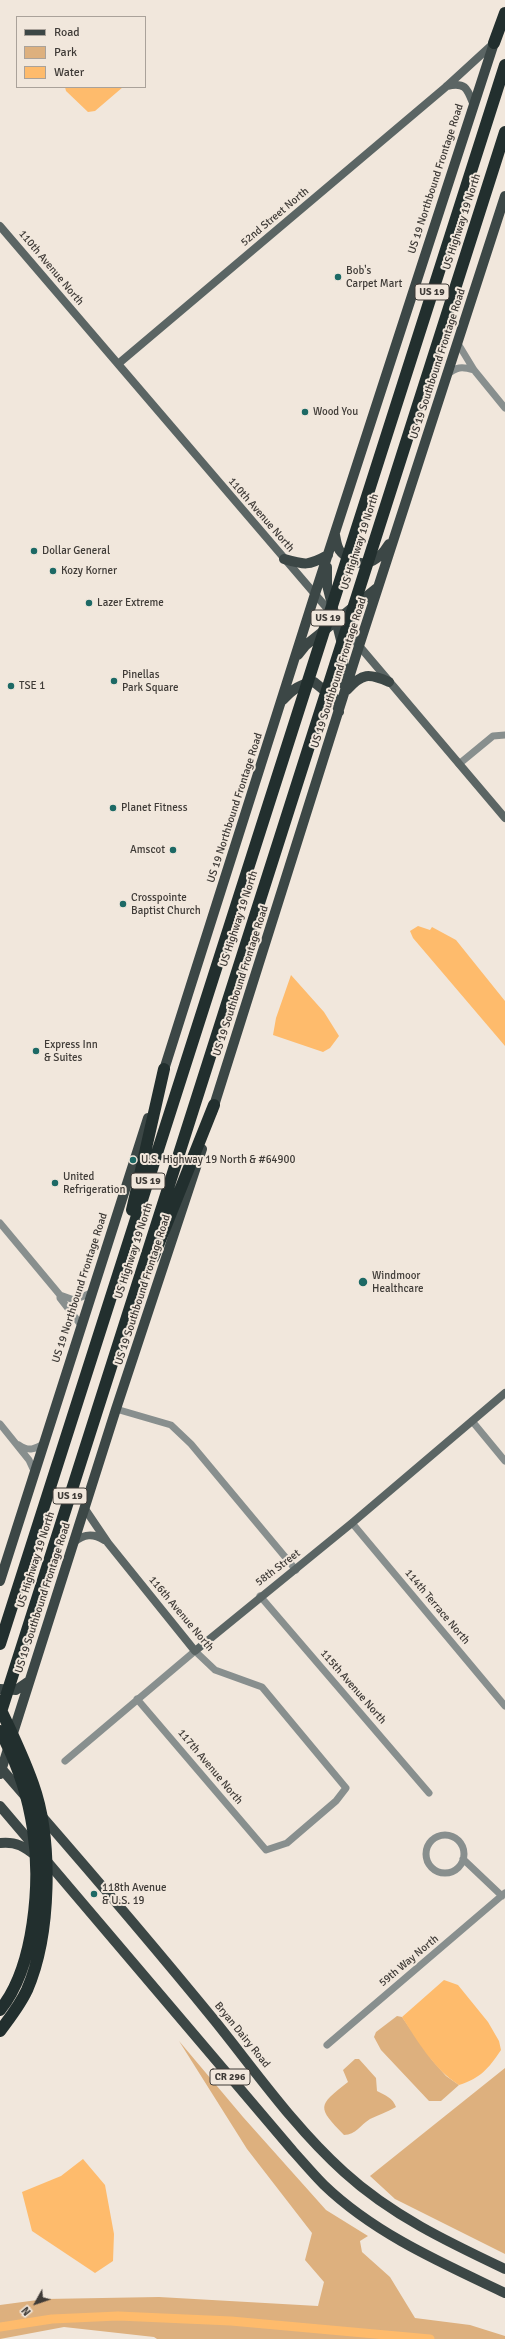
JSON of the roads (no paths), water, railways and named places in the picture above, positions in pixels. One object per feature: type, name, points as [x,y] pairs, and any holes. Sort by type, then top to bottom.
[{"type":"highway","points":[[494,43],[505,13]]},
{"type":"highway","name":"US Highway 19 North","points":[[0,1644],[505,65]]},
{"type":"highway","name":"US Highway 19 North","points":[[0,1715],[505,132]]},
{"type":"highway","points":[[118,1274],[140,1168],[164,1068]]},
{"type":"highway","points":[[123,1329],[214,1104]]},
{"type":"highway","points":[[0,1708],[33,1785],[43,1824],[47,1869],[45,1915],[32,1975],[19,2004],[0,2031]]},
{"type":"highway","points":[[0,1731],[21,1781],[33,1829],[36,1897],[27,1955],[14,1989],[0,2010]]},
{"type":"main road","name":"US 19 Northbound Frontage Road","points":[[0,1581],[315,594],[473,103],[494,43]]},
{"type":"main road","name":"US 19 Southbound Frontage Road","points":[[0,1770],[116,1409],[205,1141],[214,1104],[359,646],[505,196]]},
{"type":"main road","points":[[335,535],[340,552],[353,561],[369,563],[376,561],[384,553],[396,534]]},
{"type":"main road","points":[[284,559],[304,565],[312,564],[328,555]]},
{"type":"main road","points":[[328,555],[326,585],[338,620],[342,644],[345,693]]},
{"type":"main road","points":[[295,658],[306,645],[366,599],[379,586]]},
{"type":"main road","points":[[345,693],[355,681],[363,676],[375,676],[389,682]]},
{"type":"main road","points":[[280,703],[294,689],[303,683],[314,682],[335,698],[339,712]]},
{"type":"main road","points":[[0,1689],[16,1690],[29,1681]]},
{"type":"main road","points":[[0,1739],[15,1727]]},
{"type":"main road","name":"Bryan Dairy Road","points":[[0,1770],[150,1942],[311,2138],[344,2172],[387,2206],[435,2236],[505,2269]]},
{"type":"main road","name":"CR 296","points":[[0,1806],[293,2151],[324,2185],[358,2213],[395,2237],[439,2262],[505,2292]]},
{"type":"main road","points":[[0,1842],[12,1842],[28,1849],[60,1876]]},
{"type":"street","name":"52nd Street North","points":[[118,364],[447,86],[494,43]]},
{"type":"street","points":[[447,86],[457,84],[463,85],[468,90],[473,103]]},
{"type":"street","name":"110th Avenue North","points":[[0,226],[284,559],[338,620],[505,818]]},
{"type":"street","points":[[457,342],[474,370],[505,408]]},
{"type":"street","points":[[446,375],[463,366],[474,370]]},
{"type":"street","points":[[459,764],[493,736],[503,734]]},
{"type":"street","points":[[0,1223],[60,1295],[60,1298],[81,1325]]},
{"type":"street","points":[[60,1295],[74,1300],[91,1293]]},
{"type":"street","name":"58th Street","points":[[65,1761],[137,1698],[260,1596],[296,1570],[505,1393]]},
{"type":"street","points":[[116,1409],[171,1425],[191,1444],[296,1570]]},
{"type":"street","points":[[472,1421],[505,1461]]},
{"type":"street","points":[[0,1424],[17,1444],[35,1473]]},
{"type":"street","points":[[17,1444],[26,1450],[35,1449],[44,1443]]},
{"type":"street","name":"116th Avenue North","points":[[85,1509],[108,1543],[195,1651],[215,1670],[262,1687],[346,1788],[336,1802],[287,1843],[266,1850]]},
{"type":"street","name":"114th Terrace North","points":[[352,1523],[505,1706]]},
{"type":"street","name":"116th Avenue North","points":[[74,1542],[90,1534],[97,1535],[108,1543]]},
{"type":"street","name":"115th Avenue North","points":[[260,1596],[429,1793]]},
{"type":"street","name":"117th Avenue North","points":[[137,1698],[266,1850]]},
{"type":"street","points":[[463,1858],[455,1870],[441,1873],[429,1865],[426,1850],[434,1838],[448,1836],[460,1844],[463,1858],[503,1895]]},
{"type":"street","name":"59th Way North","points":[[326,2045],[503,1895]]},
{"type":"water","points":[[65,88],[122,88],[95,111],[88,112],[66,91]]},
{"type":"water","points":[[418,926],[430,930],[432,927],[456,940],[505,1001],[505,1046],[413,938],[410,931]]},
{"type":"water","points":[[291,975],[324,1012],[339,1036],[330,1048],[323,1052],[273,1035],[276,1018]]},
{"type":"water","points":[[444,1980],[458,1985],[488,2022],[499,2041],[501,2050],[479,2076],[459,2085],[450,2079],[434,2063],[420,2045],[402,2017]]},
{"type":"water","points":[[83,2159],[105,2185],[114,2234],[113,2261],[95,2273],[32,2231],[22,2192],[61,2176]]},
{"type":"waterway","points":[[0,2327],[52,2319],[118,2316],[231,2321],[430,2339]]},
{"type":"place","name":"Bob's Carpet Mart","points":[[338,277]]},
{"type":"place","name":"Wood You","points":[[305,412]]},
{"type":"place","name":"Dollar General","points":[[34,551]]},
{"type":"place","name":"Kozy Korner","points":[[53,571]]},
{"type":"place","name":"Lazer Extreme","points":[[89,603]]},
{"type":"place","name":"Pinellas Park Square","points":[[114,681]]},
{"type":"place","name":"TSE 1","points":[[11,686]]},
{"type":"place","name":"Planet Fitness","points":[[113,808]]},
{"type":"place","name":"Amscot","points":[[173,850]]},
{"type":"place","name":"Crosspointe Baptist Church","points":[[123,904]]},
{"type":"place","name":"Express Inn & Suites","points":[[36,1051]]},
{"type":"place","name":"U.S. Highway 19 North & #64900","points":[[133,1160]]},
{"type":"place","name":"United Refrigeration","points":[[55,1183]]},
{"type":"place","name":"Windmoor Healthcare","points":[[363,1282]]},
{"type":"place","name":"118th Avenue & U.S. 19","points":[[94,1894]]}]
